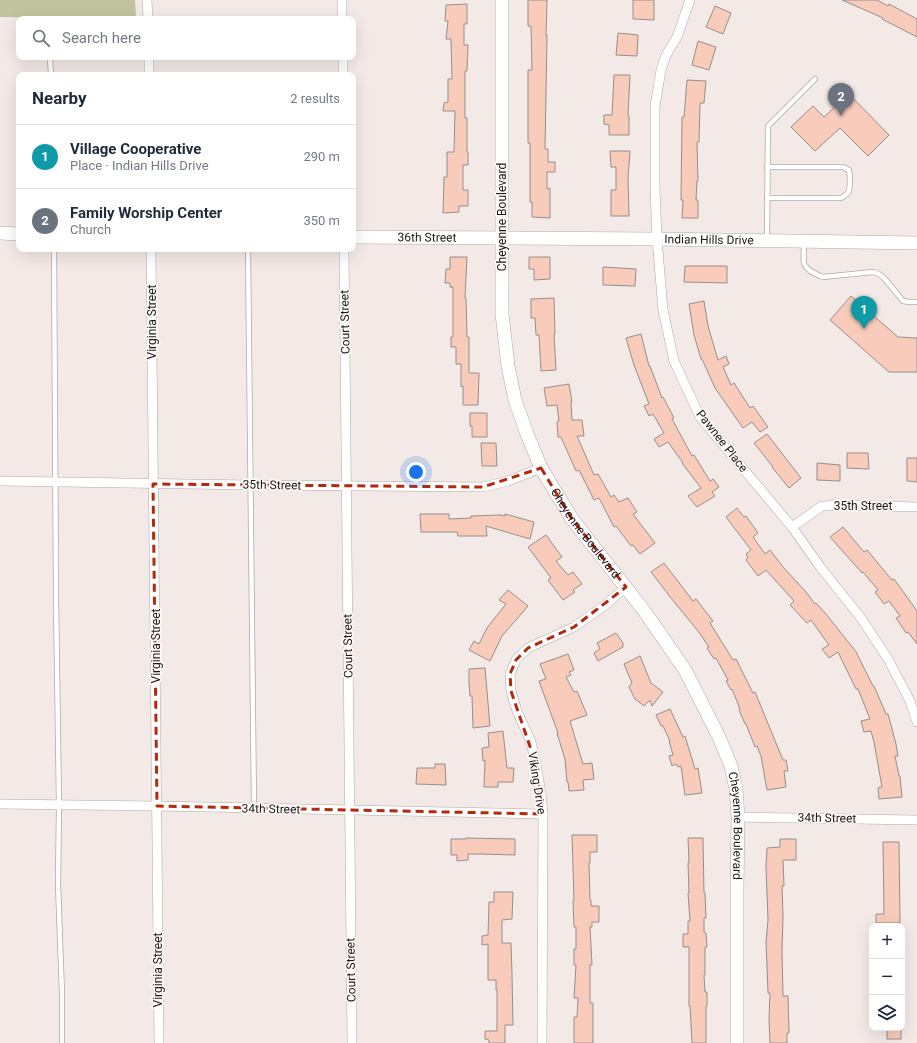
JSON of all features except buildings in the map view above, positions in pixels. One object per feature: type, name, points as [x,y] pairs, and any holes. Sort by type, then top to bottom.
[{"type":"street","points":[[147,0],[148,16]]},
{"type":"street","points":[[342,0],[342,16]]},
{"type":"street","name":"Cheyenne Boulevard","points":[[502,0],[502,314],[508,366],[515,400],[541,468],[572,519],[645,612],[685,670],[719,737],[731,766],[736,789],[738,817],[737,1043]]},
{"type":"street","name":"Pawnee Place","points":[[690,0],[677,37],[666,55],[660,70],[655,106],[655,188],[657,239],[663,310],[674,361],[700,417],[792,527],[821,568],[861,618],[914,699],[917,722]]},
{"type":"street","points":[[149,60],[149,72]]},
{"type":"street","points":[[343,60],[343,72]]},
{"type":"street","points":[[0,233],[16,234]]},
{"type":"street","name":"36th Street","points":[[356,237],[502,238]]},
{"type":"street","name":"Indian Hills Drive","points":[[502,238],[917,243]]},
{"type":"street","name":"Virginia Street","points":[[151,252],[159,1043]]},
{"type":"street","name":"Court Street","points":[[344,252],[352,1043]]},
{"type":"street","name":"35th Street","points":[[0,481],[483,487],[508,481],[541,468]]},
{"type":"street","name":"35th Street","points":[[792,527],[822,506],[844,505],[917,507]]},
{"type":"street","name":"Viking Drive","points":[[542,1043],[543,814],[541,793],[531,742],[517,711],[511,691],[510,674],[516,660],[528,648],[574,627],[604,606],[626,587]]},
{"type":"street","name":"34th Street","points":[[0,804],[543,814]]},
{"type":"street","name":"34th Street","points":[[738,817],[917,820]]},
{"type":"lane","points":[[50,60],[51,72]]},
{"type":"lane","points":[[767,240],[768,126],[815,79]]},
{"type":"lane","points":[[767,198],[836,198],[845,196],[848,194],[849,190],[850,173],[846,168],[768,167]]},
{"type":"lane","points":[[804,241],[804,264],[818,276],[823,277],[873,272],[884,278],[903,301],[917,302]]},
{"type":"lane","points":[[54,252],[59,806],[58,884],[62,994],[62,1043]]},
{"type":"lane","points":[[248,252],[254,809]]},
{"type":"highlighted area","points":[[541,468],[572,519],[626,587],[574,627],[528,648],[516,660],[510,674],[511,691],[536,764],[543,814],[157,806],[153,484],[483,487]]},
{"type":"green space","points":[[0,0],[135,0],[136,16],[0,17]]},
{"type":"place","name":"Family Worship Center","points":[[841,116]]},
{"type":"place","name":"Village Cooperative","points":[[864,329]]}]
